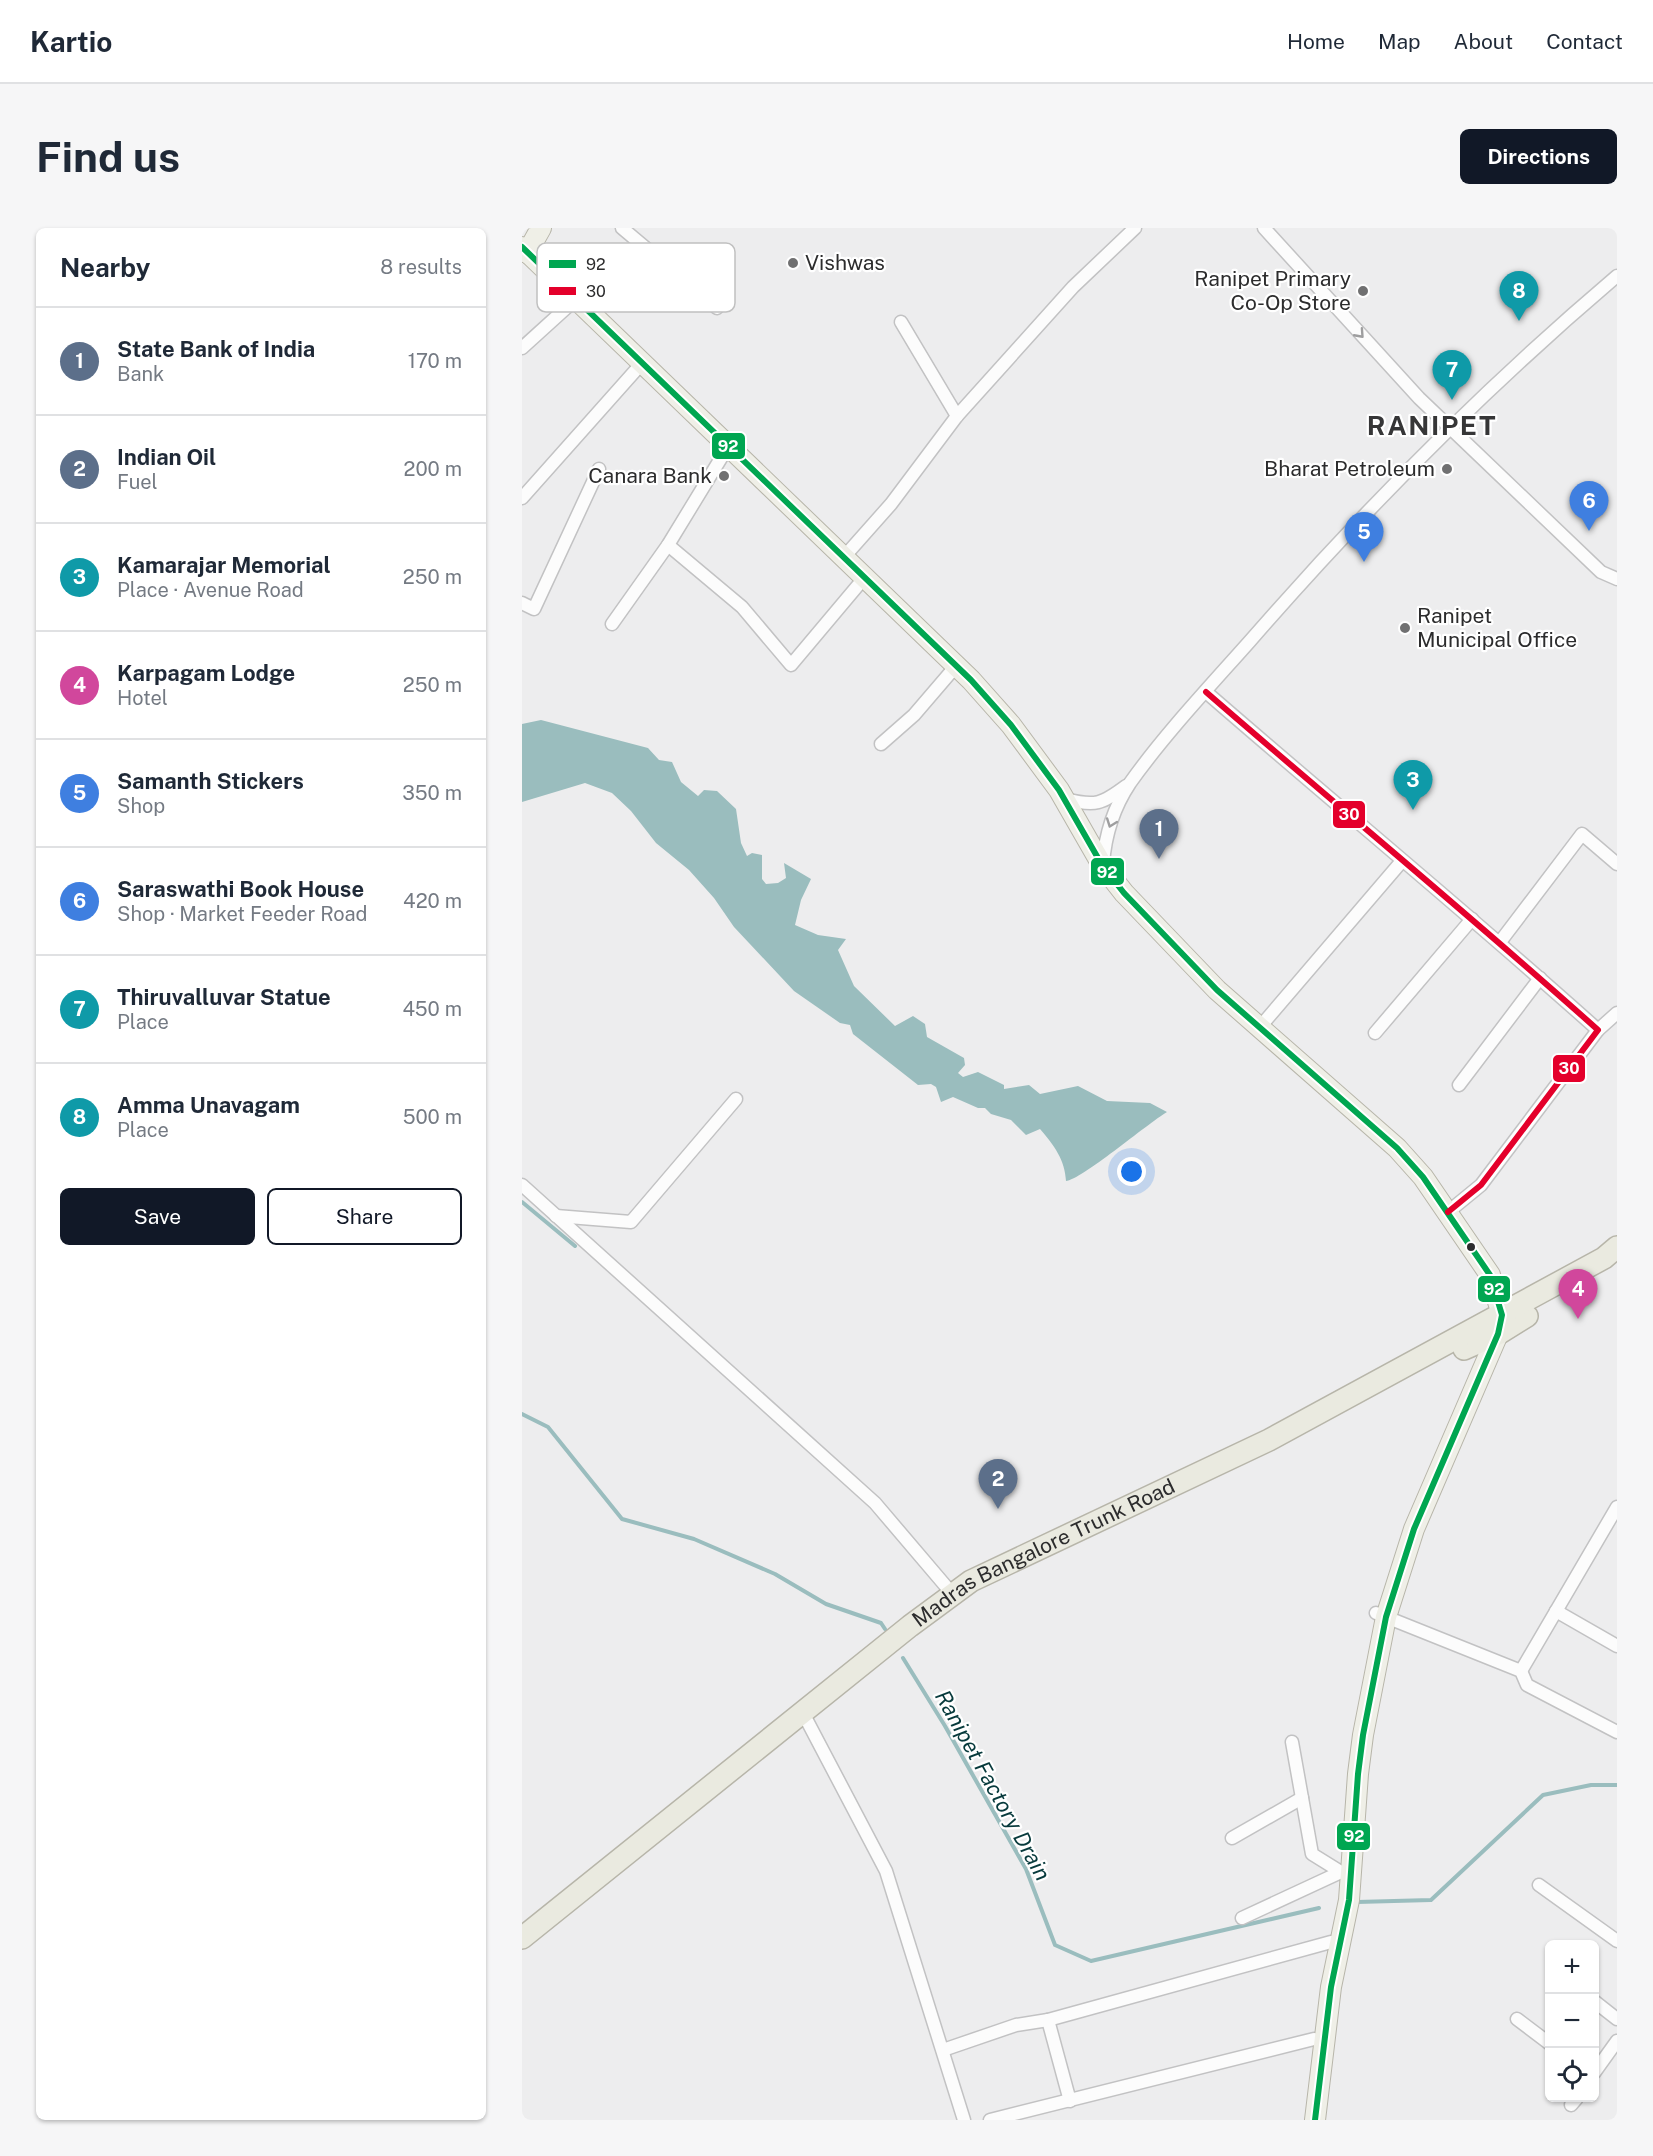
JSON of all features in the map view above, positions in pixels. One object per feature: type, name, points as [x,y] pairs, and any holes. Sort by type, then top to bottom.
[{"type":"highway","name":"Madras Bangalore Trunk Road","points":[[522,1938],[956,1598],[971,1581],[1269,1440],[1492,1328],[1604,1258],[1617,1247]]},
{"type":"highway","points":[[1492,1328],[1617,1261]]},
{"type":"highway","points":[[522,1949],[805,1717]]},
{"type":"main road","points":[[537,262],[525,250],[541,228]]},
{"type":"main road","points":[[590,312],[956,666],[1011,725],[1066,799],[1102,865],[1131,901],[1217,990],[1397,1148],[1448,1212],[1490,1275],[1492,1328],[1365,1656],[1352,1734],[1341,1872],[1342,1911],[1330,1942],[1314,2039],[1304,2120]]},
{"type":"main road","points":[[1315,2120],[1358,1774],[1381,1615]]},
{"type":"street","points":[[622,228],[640,243]]},
{"type":"street","points":[[844,557],[891,504],[957,416],[1073,287],[1135,228]]},
{"type":"street","points":[[1264,228],[1448,428],[1601,572],[1617,579]]},
{"type":"street","points":[[1102,865],[1108,830],[1130,784],[1206,692],[1326,554],[1448,428],[1617,276]]},
{"type":"street","points":[[523,346],[533,340],[562,312]]},
{"type":"street","points":[[901,322],[957,416]]},
{"type":"street","points":[[522,498],[643,362]]},
{"type":"street","points":[[612,624],[668,545],[729,445]]},
{"type":"street","points":[[522,603],[534,609],[599,469]]},
{"type":"street","points":[[668,545],[742,607],[791,665],[865,577]]},
{"type":"street","points":[[881,744],[914,715],[956,666]]},
{"type":"street","points":[[1206,692],[1500,942],[1598,1030]]},
{"type":"street","points":[[1066,799],[1095,804],[1108,800],[1130,784]]},
{"type":"street","points":[[1500,942],[1582,834],[1617,864]]},
{"type":"street","points":[[1260,1027],[1402,861]]},
{"type":"street","points":[[1375,1033],[1472,919]]},
{"type":"street","points":[[1459,1085],[1540,978]]},
{"type":"street","points":[[1448,1212],[1481,1185],[1598,1030],[1617,1013]]},
{"type":"street","points":[[556,1216],[631,1222],[736,1099]]},
{"type":"street","points":[[522,1185],[875,1503],[956,1598]]},
{"type":"street","points":[[1521,1671],[1617,1507]]},
{"type":"street","points":[[1556,1611],[1616,1643]]},
{"type":"street","points":[[1381,1615],[1521,1671],[1527,1684],[1617,1732]]},
{"type":"street","points":[[805,1717],[886,1871],[964,2120]]},
{"type":"street","points":[[1292,1742],[1312,1854],[1341,1872]]},
{"type":"street","points":[[1232,1838],[1302,1798]]},
{"type":"street","points":[[1242,1918],[1341,1872]]},
{"type":"street","points":[[1539,1885],[1617,1941]]},
{"type":"street","points":[[943,2050],[1016,2025],[1048,2020],[1330,1942]]},
{"type":"street","points":[[1599,2005],[1617,2019]]},
{"type":"street","points":[[1517,2019],[1545,2040]]},
{"type":"street","points":[[1048,2020],[1070,2101]]},
{"type":"street","points":[[990,2120],[1314,2039]]},
{"type":"street","points":[[1599,2066],[1617,2041]]},
{"type":"water","points":[[541,720],[648,748],[659,760],[672,762],[681,782],[698,796],[704,790],[717,791],[736,809],[741,843],[747,856],[752,853],[762,855],[762,879],[766,884],[778,883],[786,878],[784,863],[811,879],[801,900],[795,925],[818,935],[846,939],[838,950],[854,986],[895,1026],[913,1016],[925,1024],[927,1037],[964,1058],[965,1065],[958,1073],[963,1077],[978,1072],[1004,1085],[1004,1089],[1029,1085],[1040,1094],[1078,1086],[1107,1101],[1150,1103],[1167,1112],[1099,1162],[1066,1181],[1058,1153],[1040,1129],[1026,1135],[1011,1120],[991,1114],[985,1108],[978,1108],[953,1097],[941,1102],[936,1087],[931,1084],[918,1085],[853,1034],[850,1025],[840,1023],[794,991],[734,927],[714,898],[689,870],[656,843],[631,811],[612,793],[585,783],[522,802],[522,724]]},
{"type":"waterway","points":[[522,1202],[575,1246]]},
{"type":"waterway","name":"Ranipet Factory Drain","points":[[522,1414],[548,1427],[622,1519],[694,1539],[775,1574],[826,1604],[881,1623],[885,1629]]},
{"type":"waterway","name":"Ranipet Factory Drain","points":[[903,1658],[945,1726],[1026,1869],[1055,1945],[1091,1961],[1319,1908]]},
{"type":"waterway","name":"Ranipet Factory Drain","points":[[1357,1902],[1431,1900],[1543,1795],[1591,1785],[1617,1785]]},
{"type":"transit line","name":"92","points":[[522,247],[537,261]]},
{"type":"transit line","name":"92","points":[[589,312],[971,680],[1011,725],[1059,790],[1102,865],[1124,893],[1217,990],[1397,1148],[1423,1177],[1490,1275],[1502,1315],[1498,1334],[1414,1529],[1386,1617],[1363,1735],[1349,1900],[1331,1987],[1315,2120]]},
{"type":"transit line","name":"30","points":[[1206,692],[1598,1030],[1481,1185],[1448,1212]]},
{"type":"place","name":"Vishwas","points":[[793,263]]},
{"type":"place","name":"Ranipet Primary Co-Op Store","points":[[1363,291]]},
{"type":"place","name":"Amma Unavagam","points":[[1519,321]]},
{"type":"place","name":"Thiruvalluvar Statue","points":[[1452,400]]},
{"type":"place","name":"Bharat Petroleum","points":[[1447,469]]},
{"type":"place","name":"Canara Bank","points":[[724,476]]},
{"type":"place","name":"Saraswathi Book House","points":[[1589,531]]},
{"type":"place","name":"Samanth Stickers","points":[[1364,562]]},
{"type":"place","name":"Ranipet Municipal Office","points":[[1405,628]]},
{"type":"place","name":"Kamarajar Memorial","points":[[1413,810]]},
{"type":"place","name":"State Bank of India","points":[[1159,859]]},
{"type":"place","name":"Karpagam Lodge","points":[[1578,1319]]},
{"type":"place","name":"Indian Oil","points":[[998,1509]]},
{"type":"district","name":"RANIPET","points":[[1432,426]]}]
